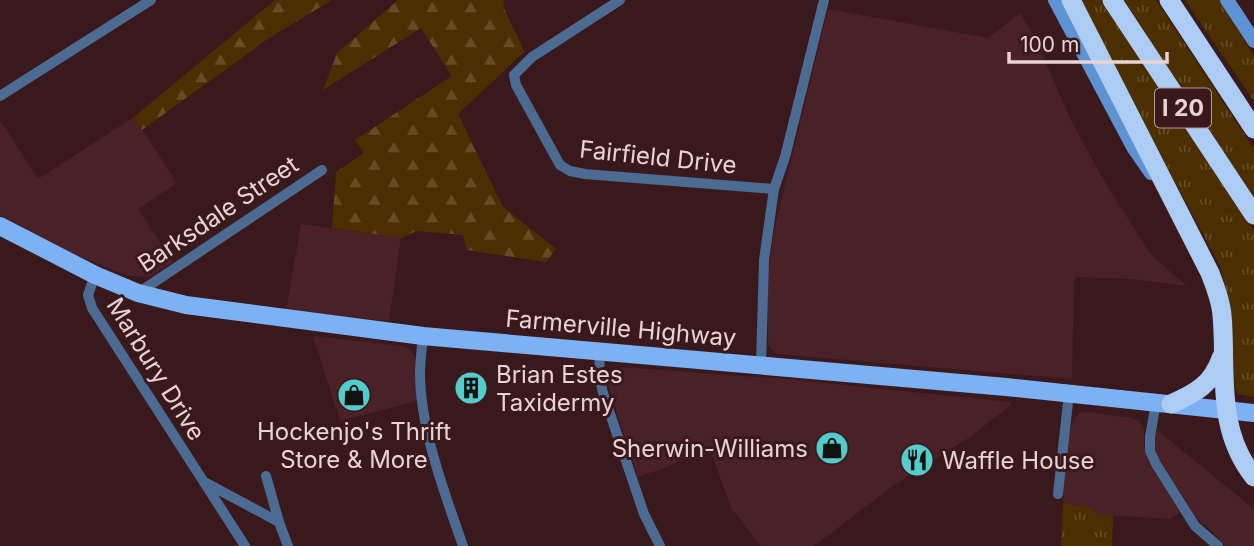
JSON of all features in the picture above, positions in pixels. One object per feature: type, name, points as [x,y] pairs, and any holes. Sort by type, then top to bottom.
[{"type":"highway","points":[[1071,0],[1210,273],[1222,313],[1225,411],[1239,452],[1254,477]]},
{"type":"highway","name":"I 20","points":[[1112,0],[1254,215]]},
{"type":"highway","name":"I 20","points":[[1169,0],[1254,130]]},
{"type":"highway","points":[[1208,60],[1254,106]]},
{"type":"highway","points":[[1164,403],[1203,387],[1212,378],[1223,353]]},
{"type":"main road","points":[[1055,0],[1133,147],[1184,222]]},
{"type":"main road","points":[[1227,0],[1254,41]]},
{"type":"main road","name":"Farmerville Highway","points":[[0,226],[95,275],[138,293],[186,305],[423,335],[761,364],[1254,413]]},
{"type":"street","points":[[0,96],[151,0]]},
{"type":"street","name":"Fairfield Drive","points":[[620,0],[532,57],[513,75],[560,165],[570,171],[586,174],[774,190]]},
{"type":"street","points":[[761,364],[764,260],[774,190],[785,157],[824,0]]},
{"type":"street","name":"Barksdale Street","points":[[138,293],[322,170]]},
{"type":"street","name":"Marbury Drive","points":[[95,275],[88,295],[90,304],[246,546]]},
{"type":"street","points":[[423,335],[420,373],[423,404],[434,453],[463,546]]},
{"type":"street","points":[[600,351],[599,375],[603,393],[644,514],[660,546]]},
{"type":"street","points":[[1058,494],[1069,393]]},
{"type":"street","points":[[1164,403],[1150,437],[1150,451],[1195,526],[1218,546]]},
{"type":"street","points":[[266,476],[288,546]]},
{"type":"street","name":"Marbury Drive","points":[[203,482],[279,523]]},
{"type":"shaded area","points":[[828,9],[988,38],[1020,13],[1034,36],[1071,120],[1103,179],[1151,255],[1187,286],[1130,279],[1076,277],[1072,379],[776,354],[769,346],[768,340],[768,272],[775,226]]},
{"type":"shaded area","points":[[134,117],[177,183],[138,209],[173,262],[149,277],[128,276],[71,253],[0,215],[0,120],[38,179]]},
{"type":"shaded area","points":[[301,224],[401,238],[389,321],[286,310]]},
{"type":"shaded area","points":[[313,336],[410,349],[415,357],[417,401],[340,421]]},
{"type":"shaded area","points":[[622,367],[785,379],[1011,402],[1010,406],[970,437],[893,486],[814,546],[761,546],[731,508],[709,446],[667,467],[638,477],[607,382],[612,371]]},
{"type":"shaded area","points":[[1088,412],[1139,421],[1144,429],[1148,462],[1180,512],[1170,519],[1092,514],[1091,508],[1063,503],[1067,440],[1074,419],[1079,413]]},
{"type":"shaded area","points":[[1157,430],[1254,509],[1254,546],[1225,546],[1198,520],[1157,455],[1154,440]]},
{"type":"green space","points":[[275,0],[332,0],[269,38],[142,130],[134,117]]},
{"type":"green space","points":[[398,0],[505,0],[503,5],[524,52],[458,114],[503,207],[556,249],[546,262],[467,250],[463,235],[417,231],[401,238],[332,228],[336,172],[364,153],[355,140],[452,76],[421,28],[323,90],[337,53]]},
{"type":"green space","points":[[1078,0],[1101,0],[1254,231],[1254,397],[1238,394],[1235,388],[1231,312],[1220,266]]},
{"type":"green space","points":[[1124,0],[1156,0],[1254,149],[1254,198]]},
{"type":"green space","points":[[1185,0],[1219,0],[1254,56],[1254,101]]},
{"type":"green space","points":[[1063,503],[1092,508],[1093,514],[1113,515],[1112,546],[1061,546]]},
{"type":"place","name":"Brian Estes Taxidermy","points":[[471,388]]},
{"type":"place","name":"Hockenjo's Thrift Store & More","points":[[354,395]]},
{"type":"place","name":"Sherwin-Williams","points":[[832,448]]},
{"type":"place","name":"Waffle House","points":[[917,460]]}]
